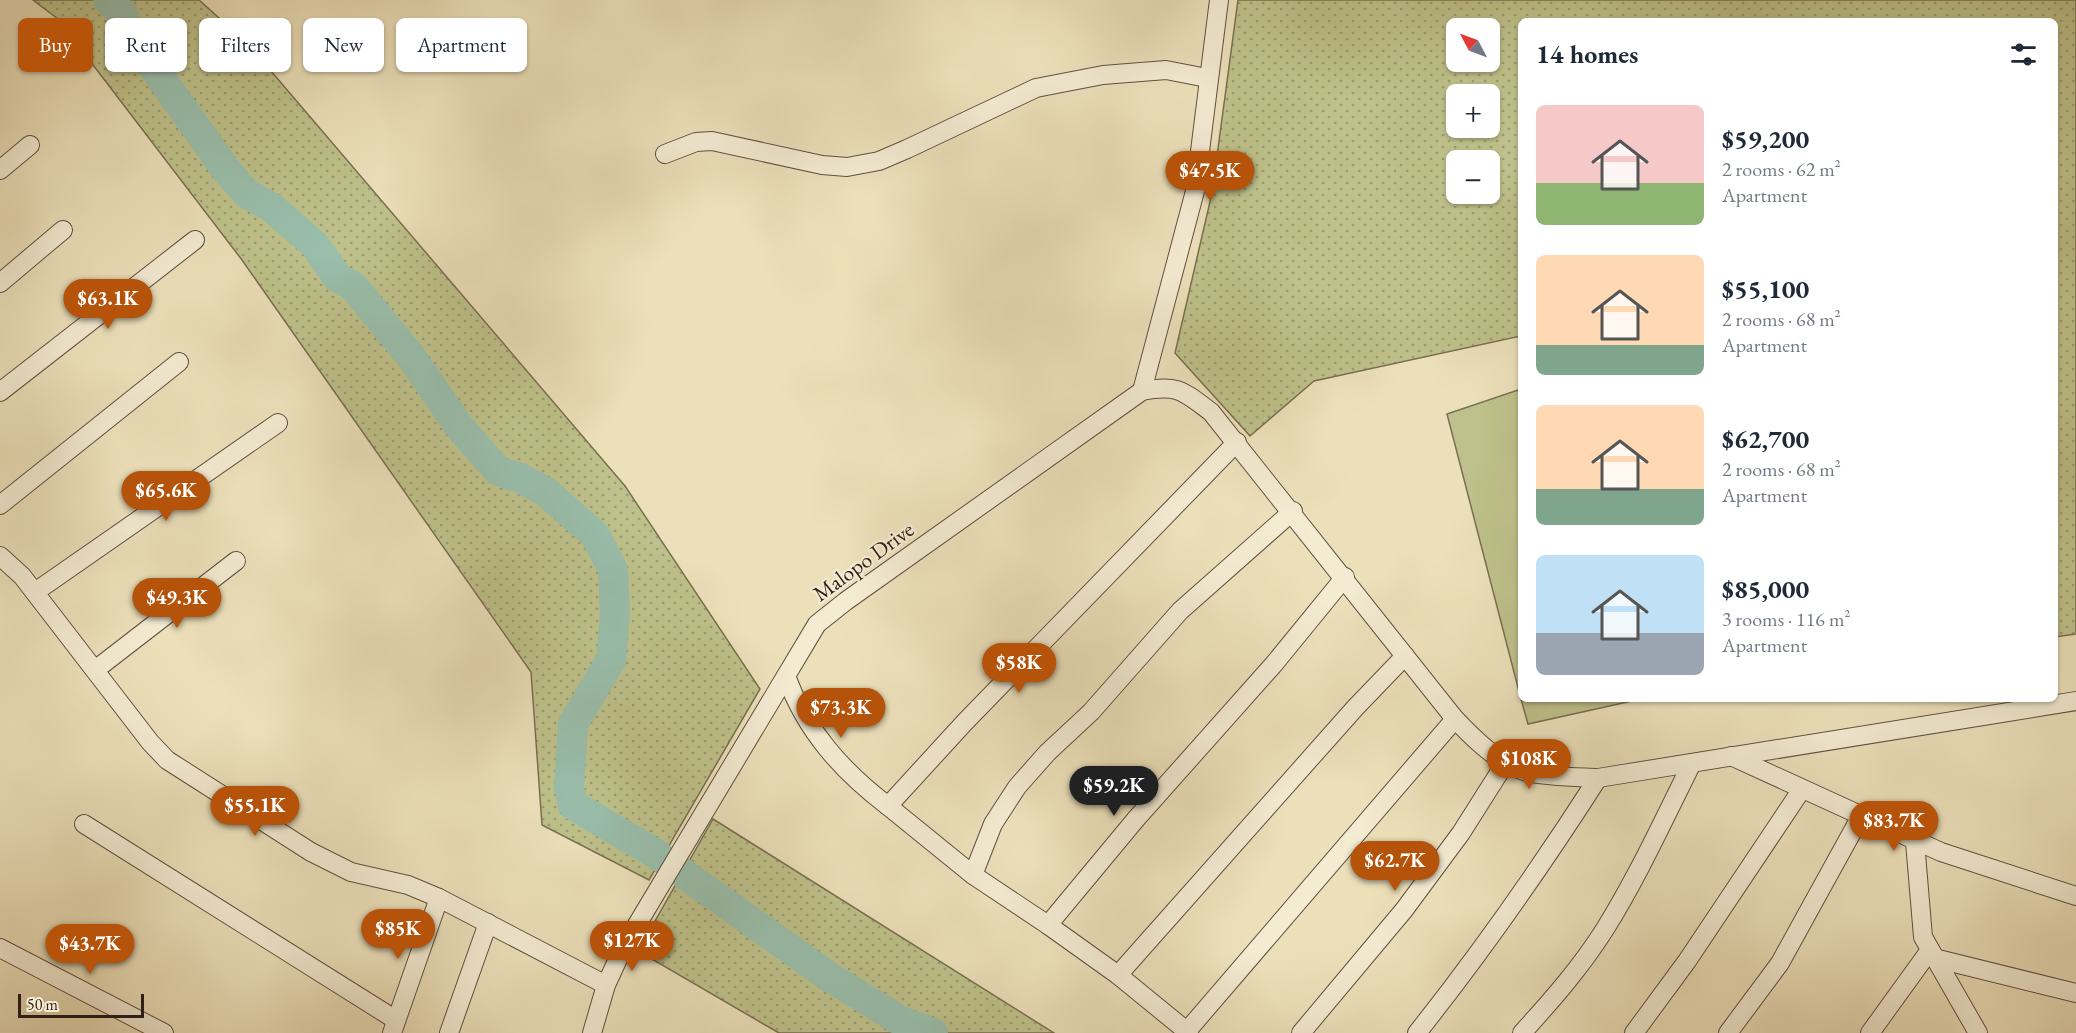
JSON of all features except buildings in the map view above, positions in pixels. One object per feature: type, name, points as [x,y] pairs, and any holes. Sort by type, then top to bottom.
[{"type":"street","points":[[1219,0],[1207,78],[1195,191],[1142,391],[1166,386],[1186,393],[1211,412],[1293,511],[1455,719],[1477,741],[1506,762],[1526,772],[1598,778],[2076,701]]},
{"type":"street","points":[[665,154],[696,142],[712,141],[822,165],[847,167],[879,161],[1036,88],[1103,75],[1166,70],[1207,78]]},
{"type":"street","points":[[0,170],[30,145]]},
{"type":"street","points":[[0,283],[63,230]]},
{"type":"street","points":[[0,392],[195,240]]},
{"type":"street","points":[[0,505],[179,362]]},
{"type":"street","name":"Malopo Drive","points":[[592,1033],[606,985],[622,948],[818,624],[846,601],[1142,391]]},
{"type":"street","points":[[34,592],[278,423]]},
{"type":"street","points":[[888,806],[964,723],[1237,442]]},
{"type":"street","points":[[973,875],[993,824],[1017,787],[1047,753],[1091,712],[1180,611],[1293,511]]},
{"type":"street","points":[[0,556],[34,592],[150,742],[167,760],[311,852],[351,872],[408,885],[439,898],[606,985]]},
{"type":"street","points":[[95,670],[236,561]]},
{"type":"street","points":[[1048,925],[1136,819],[1274,664],[1345,577]]},
{"type":"street","points":[[1118,975],[1339,725],[1405,656]]},
{"type":"street","points":[[786,676],[804,715],[826,749],[848,773],[973,875],[1118,975],[1188,1032],[1455,719]]},
{"type":"street","points":[[1731,756],[1915,842],[2076,896]]},
{"type":"street","points":[[1301,1033],[1404,910],[1461,833],[1506,762]]},
{"type":"street","points":[[1522,1033],[1567,983],[1605,929],[1651,846],[1692,763]]},
{"type":"street","points":[[1417,1033],[1480,953],[1538,871],[1598,778]]},
{"type":"street","points":[[1634,1033],[1687,962],[1743,873],[1802,789]]},
{"type":"street","points":[[1728,1033],[1780,963],[1861,816]]},
{"type":"street","points":[[84,824],[394,1027],[439,898]]},
{"type":"street","points":[[1915,842],[1923,937],[1978,1033]]},
{"type":"street","points":[[449,1033],[488,923]]},
{"type":"street","points":[[0,948],[164,1033]]},
{"type":"street","points":[[1932,954],[2076,993]]},
{"type":"street","points":[[1870,1033],[1932,954]]},
{"type":"green space","points":[[33,0],[199,0],[219,18],[199,18],[199,72],[272,72],[625,486],[760,689],[649,880],[542,825],[531,672],[242,260],[93,65],[93,18],[57,18]]},
{"type":"green space","points":[[1238,0],[2076,0],[2076,634],[2058,637],[2058,18],[1518,18],[1518,337],[1314,381],[1250,436],[1175,353],[1212,193]]},
{"type":"green space","points":[[1518,390],[1518,687],[1447,414]]},
{"type":"green space","points":[[1522,702],[1627,702],[1528,724]]},
{"type":"green space","points":[[713,819],[1054,1033],[779,1033],[638,951]]},
{"type":"waterway","points":[[108,0],[123,14],[126,29],[227,171],[246,193],[271,207],[315,245],[337,277],[354,287],[412,358],[458,425],[498,471],[520,478],[546,492],[595,535],[613,570],[615,613],[611,660],[573,724],[569,787],[573,805],[653,852],[831,978],[901,1021],[933,1033]]}]
